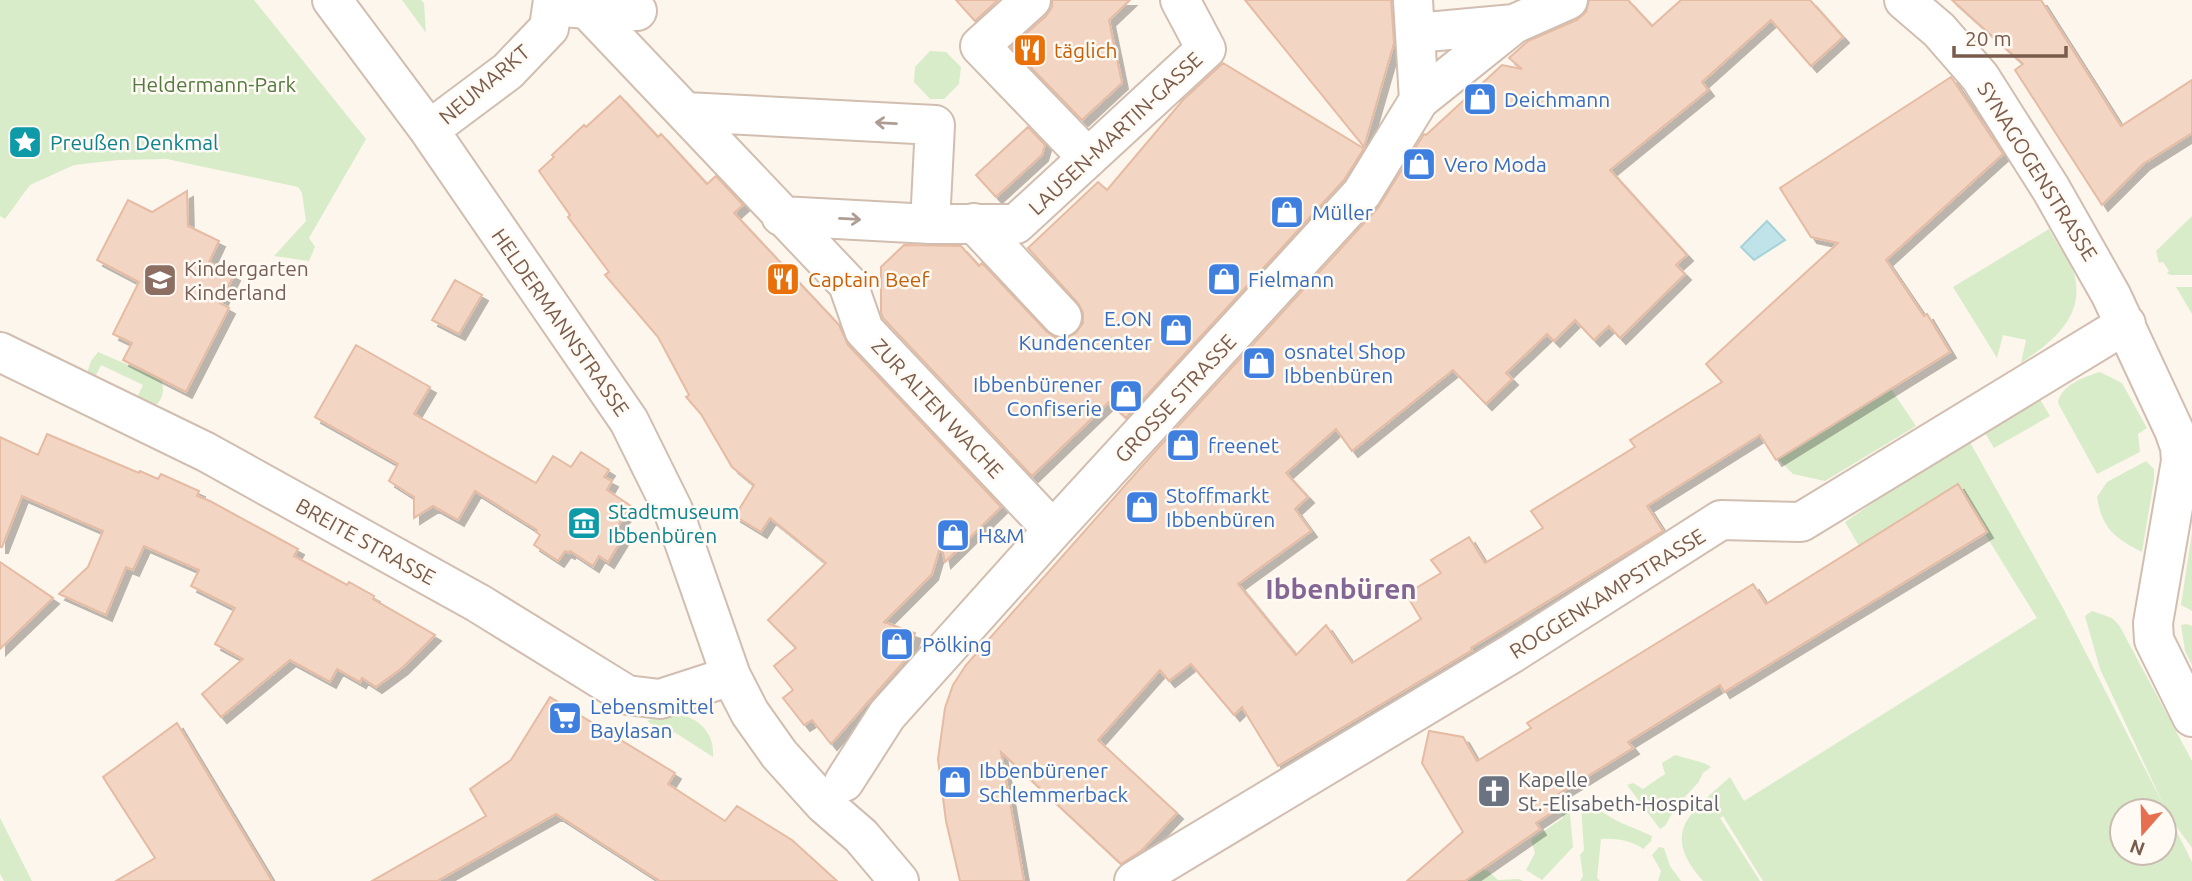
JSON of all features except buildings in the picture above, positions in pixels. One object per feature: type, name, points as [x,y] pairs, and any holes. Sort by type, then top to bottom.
[{"type":"street","name":"HELDERMANNSTRASSE","points":[[332,0],[429,131],[629,421],[673,510],[731,676]]},
{"type":"street","points":[[1031,0],[980,46],[1088,158]]},
{"type":"street","name":"LAUSEN-MARTIN-GASSE","points":[[781,216],[930,224],[1016,224],[1206,50],[1180,0]]},
{"type":"street","points":[[1419,100],[1415,17],[1522,21],[1568,0]]},
{"type":"street","name":"SYNAGOGENSTRASSE","points":[[1904,0],[1939,30],[1980,77],[2051,189],[2126,324],[2174,430],[2181,461],[2153,623],[2154,640],[2192,717]]},
{"type":"street","name":"NEUMARKT","points":[[429,131],[508,71],[549,27],[564,5]]},
{"type":"street","points":[[564,5],[638,11]]},
{"type":"street","name":"ZUR ALTEN WACHE","points":[[564,5],[686,112],[781,216],[848,284],[864,330],[1053,530]]},
{"type":"street","name":"GROSSE STRASSE","points":[[844,782],[887,715],[1362,193],[1419,100],[1522,21]]},
{"type":"street","points":[[686,112],[934,125],[930,224]]},
{"type":"street","points":[[974,223],[1062,317]]},
{"type":"street","name":"ROGGENKAMPSTRASSE","points":[[1134,881],[1511,654],[1721,520],[1801,522],[2126,324]]},
{"type":"street","name":"BREITE STRASSE","points":[[0,352],[206,452],[478,603],[627,695],[660,699],[731,676]]},
{"type":"street","points":[[731,676],[750,713],[779,754],[824,804],[861,836],[899,881]]},
{"type":"green space","name":"Heldermann-Park","points":[[0,0],[254,0],[366,139],[309,238],[315,247],[309,261],[274,256],[306,221],[302,193],[298,187],[167,159],[74,165],[30,185],[5,219],[0,216]]},
{"type":"green space","points":[[402,0],[421,0],[424,3],[426,33]]},
{"type":"green space","points":[[930,51],[946,52],[961,67],[959,84],[944,99],[930,99],[914,82],[915,67]]},
{"type":"green space","points":[[2192,216],[2192,275],[2170,275],[2163,262],[2159,263],[2156,251]]},
{"type":"green space","points":[[2049,229],[2075,277],[2076,292],[2070,317],[2053,338],[2021,363],[2026,340],[2003,335],[1997,358],[1953,287]]},
{"type":"green space","points":[[2176,287],[2192,287],[2192,314]]},
{"type":"green space","points":[[98,352],[161,379],[163,391],[159,402],[153,407],[135,402],[143,385],[101,365],[93,381],[86,376],[91,361]]},
{"type":"green space","points":[[2100,372],[2122,383],[2147,428],[2138,434],[2140,452],[2097,474],[2058,403],[2068,387]]},
{"type":"green space","points":[[1891,389],[1916,426],[1825,481],[1793,474],[1778,459]]},
{"type":"green space","points":[[2038,396],[2050,416],[1994,448],[1982,428]]},
{"type":"green space","points":[[1967,437],[2063,608],[2159,797],[2108,797],[2108,867],[2178,867],[2178,834],[2192,862],[2192,881],[1763,881],[1723,816],[1720,818],[1760,881],[1703,881],[1683,849],[1685,824],[1703,801],[1730,777],[1744,801],[2037,618],[1956,487],[1859,546],[1845,522]]},
{"type":"green space","points":[[2146,461],[2154,469],[2154,480],[2142,552],[2117,537],[2106,525],[2097,497],[2107,482]]},
{"type":"green space","points":[[2192,532],[2192,611],[2181,605]]},
{"type":"green space","points":[[2092,611],[2112,618],[2119,625],[2192,761],[2192,848],[2178,829],[2178,797],[2160,797],[2100,669],[2085,616]]},
{"type":"green space","points":[[2181,625],[2192,626],[2192,665],[2185,651]]},
{"type":"green space","points":[[667,712],[694,719],[701,724],[710,738],[713,757],[674,732],[671,737],[647,721]]},
{"type":"green space","points":[[1675,755],[1711,767],[1703,773],[1698,783],[1677,805],[1665,826],[1660,829],[1627,785],[1633,783],[1643,789],[1665,774],[1662,763]]},
{"type":"green space","points":[[1593,801],[1603,813],[1652,836],[1643,849],[1623,840],[1601,839],[1597,878],[1600,881],[1580,881],[1583,876],[1580,855],[1584,850],[1581,806]]},
{"type":"green space","points":[[1565,812],[1570,814],[1573,847],[1542,880],[1526,870],[1535,853],[1531,840],[1563,818]]},
{"type":"green space","points":[[0,818],[32,881],[4,881],[0,874]]},
{"type":"green space","points":[[1659,847],[1664,848],[1670,866],[1681,881],[1658,881],[1661,871],[1652,855]]},
{"type":"green space","points":[[1479,862],[1485,871],[1498,880],[1523,881],[1446,881]]},
{"type":"water","points":[[1767,221],[1785,240],[1754,260],[1741,247]]},
{"type":"place","name":"täglich","points":[[1030,50]]},
{"type":"place","name":"Deichmann","points":[[1480,99]]},
{"type":"place","name":"Preußen Denkmal","points":[[25,142]]},
{"type":"place","name":"Vero Moda","points":[[1419,164]]},
{"type":"place","name":"Müller","points":[[1287,212]]},
{"type":"place","name":"Captain Beef","points":[[783,279]]},
{"type":"place","name":"Fielmann","points":[[1224,279]]},
{"type":"place","name":"Kindergarten Kinderland","points":[[160,280]]},
{"type":"place","name":"E.ON Kundencenter","points":[[1176,330]]},
{"type":"place","name":"osnatel Shop Ibbenbüren","points":[[1259,363]]},
{"type":"place","name":"Ibbenbürener Confiserie","points":[[1126,396]]},
{"type":"place","name":"freenet","points":[[1183,445]]},
{"type":"place","name":"Stoffmarkt Ibbenbüren","points":[[1142,507]]},
{"type":"place","name":"Stadtmuseum Ibbenbüren","points":[[584,523]]},
{"type":"place","name":"H&M","points":[[953,535]]},
{"type":"place","name":"Pölking","points":[[897,644]]},
{"type":"place","name":"Lebensmittel Baylasan","points":[[565,718]]},
{"type":"place","name":"Ibbenbürener Schlemmerback","points":[[955,782]]},
{"type":"place","name":"Kapelle St.-Elisabeth-Hospital","points":[[1494,791]]},
{"type":"district","name":"Ibbenbüren","points":[[1341,588]]}]
